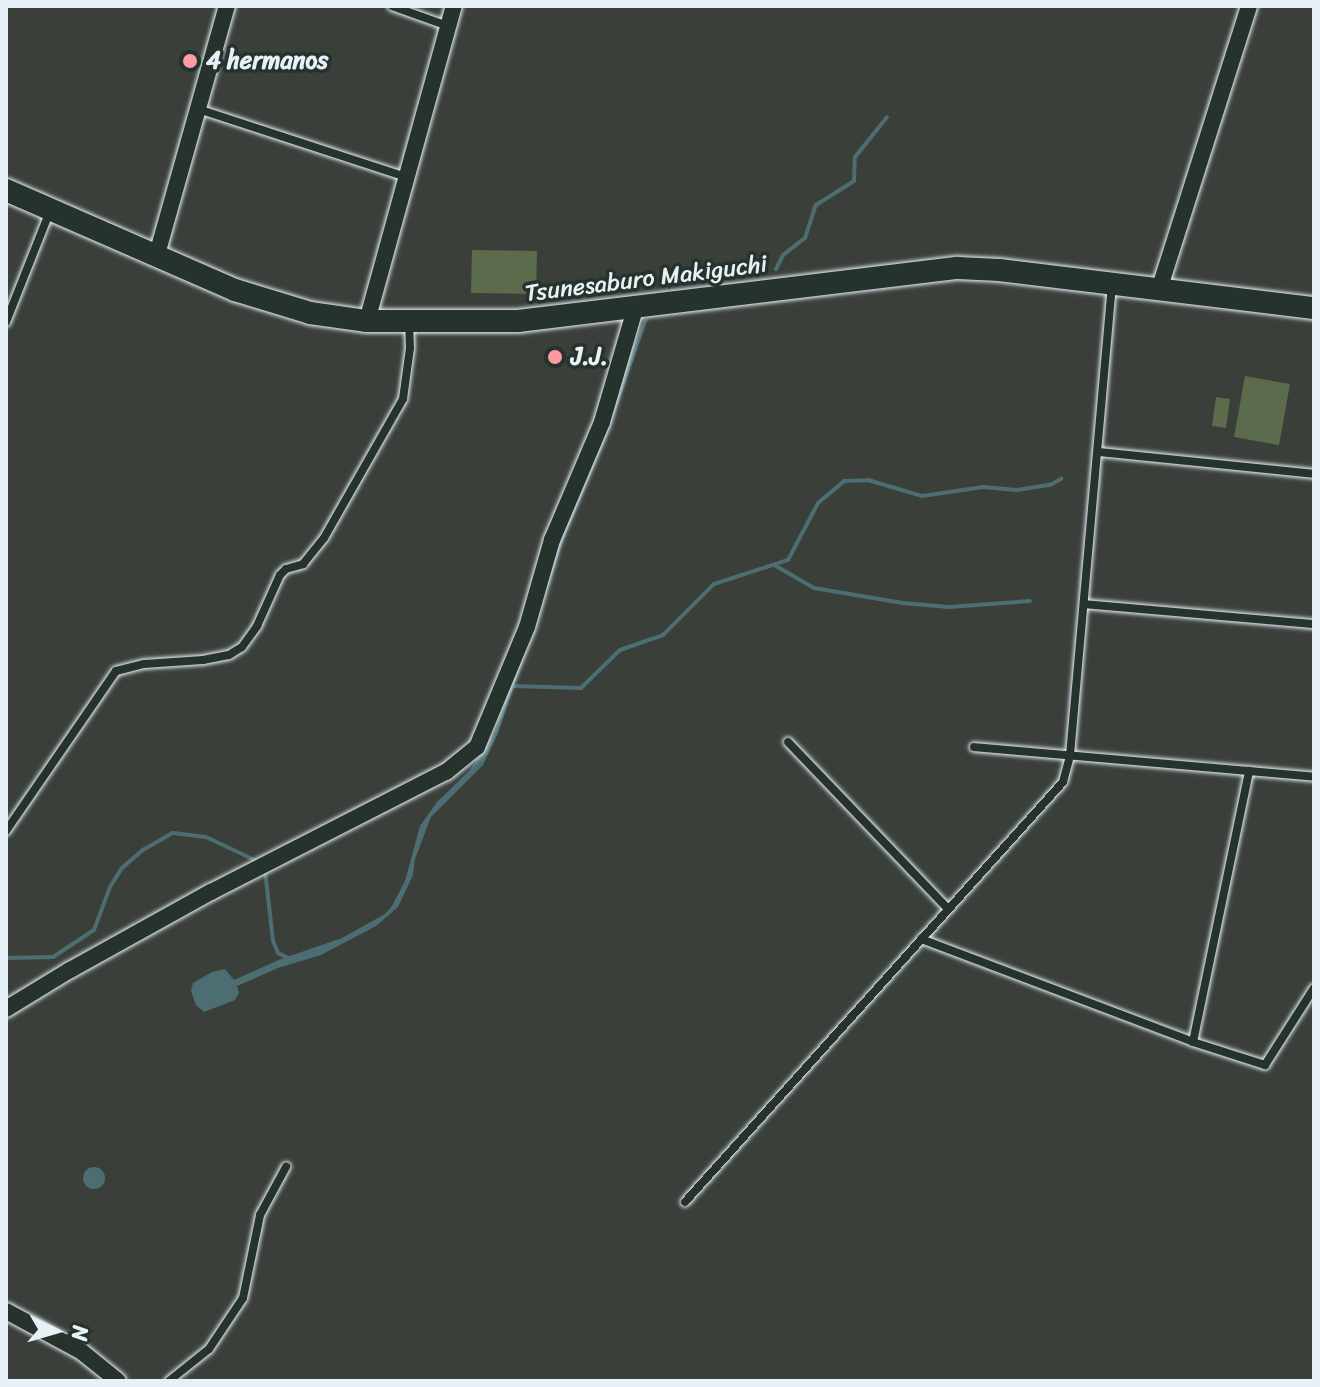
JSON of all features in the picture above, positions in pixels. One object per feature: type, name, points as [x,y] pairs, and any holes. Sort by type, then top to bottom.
[{"type":"street","points":[[156,258],[227,6]]},
{"type":"street","points":[[367,321],[454,6]]},
{"type":"street","points":[[1159,290],[1249,6]]},
{"type":"street","name":"Tsunesaburo Makiguchi","points":[[6,190],[156,258],[264,300],[310,313],[367,321],[518,321],[958,268],[999,270],[1314,308]]},
{"type":"street","points":[[6,1009],[211,892],[446,772],[477,747],[527,627],[552,540],[602,422],[636,306]]},
{"type":"street","points":[[6,1311],[82,1352],[118,1381]]},
{"type":"lane","points":[[392,6],[448,26]]},
{"type":"lane","points":[[198,109],[407,178]]},
{"type":"lane","points":[[6,322],[50,210]]},
{"type":"lane","points":[[685,1202],[1063,782],[1070,755],[1112,284]]},
{"type":"lane","points":[[6,831],[116,671],[144,664],[203,660],[229,655],[242,647],[257,626],[280,575],[286,569],[303,564],[324,538],[403,399],[410,348],[409,323]]},
{"type":"lane","points":[[1098,452],[1314,474]]},
{"type":"lane","points":[[1084,604],[1314,624]]},
{"type":"lane","points":[[788,742],[948,909]]},
{"type":"lane","points":[[974,747],[1314,777]]},
{"type":"lane","points":[[1193,1042],[1249,771]]},
{"type":"lane","points":[[921,939],[1193,1042],[1265,1065],[1314,988]]},
{"type":"lane","points":[[169,1381],[209,1349],[243,1298],[260,1215],[286,1167]]},
{"type":"green space","points":[[472,250],[537,251],[536,294],[471,293]]},
{"type":"green space","points":[[1245,376],[1290,384],[1279,445],[1234,437]]},
{"type":"green space","points":[[1216,397],[1230,399],[1226,428],[1212,426]]},
{"type":"water","points":[[648,319],[607,435],[565,536],[498,733],[483,765],[431,817],[415,859],[413,875],[398,907],[376,926],[321,955],[278,968],[237,986],[239,993],[235,1000],[204,1012],[196,1005],[191,991],[193,983],[212,972],[225,969],[234,980],[281,959],[342,938],[385,914],[392,906],[405,881],[420,826],[437,802],[469,771],[494,734],[560,533],[644,320]]},
{"type":"water","points":[[94,1167],[102,1170],[105,1178],[102,1186],[94,1189],[86,1186],[83,1178],[86,1170]]},
{"type":"waterway","points":[[776,269],[783,255],[805,238],[816,205],[854,181],[855,157],[887,117]]},
{"type":"waterway","points":[[513,686],[581,688],[620,650],[663,635],[714,584],[788,560],[818,503],[844,481],[868,480],[922,496],[983,487],[1017,490],[1050,485],[1061,479]]},
{"type":"waterway","points":[[776,566],[814,588],[903,603],[949,607],[1030,601]]},
{"type":"waterway","points":[[6,958],[53,957],[94,930],[110,887],[122,868],[143,850],[173,833],[206,837],[261,863]]},
{"type":"waterway","points":[[265,870],[273,941],[278,953],[288,958]]},
{"type":"place","name":"4 hermanos","points":[[190,61]]},
{"type":"place","name":"J.J.","points":[[555,357]]}]
